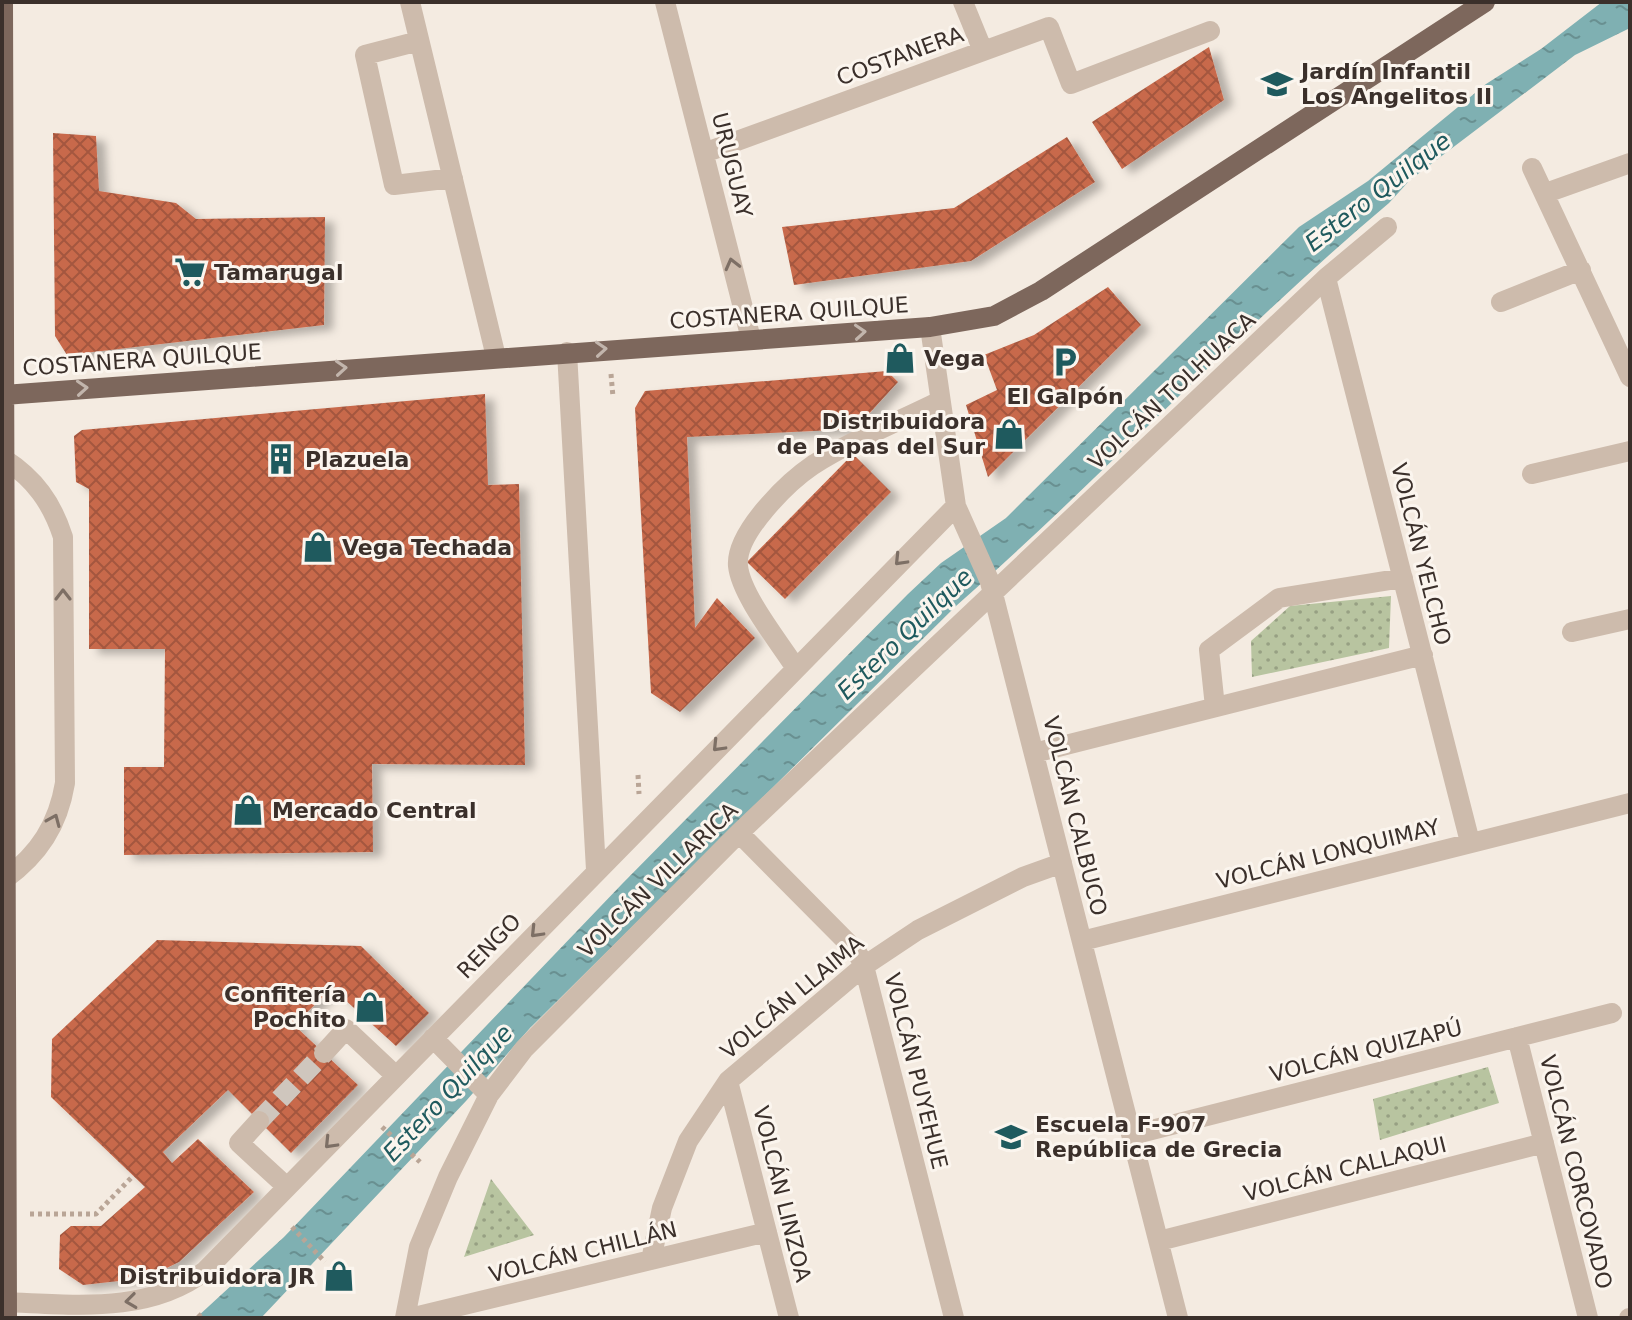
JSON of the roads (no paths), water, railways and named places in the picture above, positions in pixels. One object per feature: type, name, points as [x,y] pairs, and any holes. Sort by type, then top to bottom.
[{"type":"main road","points":[[3,2],[6,1308]]},
{"type":"main road","name":"COSTANERA QUILQUE","points":[[4,395],[930,327],[994,316],[1041,291],[1485,2]]},
{"type":"street","points":[[410,2],[496,357]]},
{"type":"street","name":"URUGUAY","points":[[665,2],[751,339]]},
{"type":"street","points":[[963,2],[983,51]]},
{"type":"street","name":"COSTANERA","points":[[704,153],[1049,27],[1071,84],[1210,31]]},
{"type":"street","points":[[419,41],[365,55],[394,185],[453,178]]},
{"type":"street","points":[[1546,193],[1630,163]]},
{"type":"street","points":[[1532,168],[1630,377]]},
{"type":"street","name":"VOLCÁN TOLHUACA","points":[[992,589],[1326,278],[1387,227]]},
{"type":"street","points":[[1501,302],[1581,270]]},
{"type":"street","name":"VOLCÁN YELCHO","points":[[1326,278],[1470,842]]},
{"type":"street","name":"VOLCÁN CALBUCO","points":[[930,327],[956,506],[992,589],[1178,1318]]},
{"type":"street","points":[[567,352],[596,870]]},
{"type":"street","points":[[795,667],[745,587],[738,566],[739,546],[754,522],[812,466],[940,401]]},
{"type":"street","points":[[1532,474],[1630,451]]},
{"type":"street","points":[[4,459],[21,470],[41,491],[63,537],[65,783],[61,803],[46,839],[27,861],[5,879]]},
{"type":"street","name":"RENGO","points":[[6,1308],[142,1300],[186,1286],[205,1271],[956,506]]},
{"type":"street","points":[[1215,707],[1209,650],[1279,598],[1403,578]]},
{"type":"street","name":"VOLCÁN VILLARICA","points":[[408,1318],[419,1247],[485,1092],[560,1010],[992,589]]},
{"type":"street","points":[[1572,632],[1630,619]]},
{"type":"street","points":[[1034,753],[1423,655]]},
{"type":"street","name":"VOLCÁN LONQUIMAY","points":[[1082,941],[1630,803]]},
{"type":"street","name":"VOLCÁN PUYEHUE","points":[[739,833],[857,952],[864,966],[954,1318]]},
{"type":"street","name":"VOLCÁN LLAIMA","points":[[651,1260],[662,1208],[688,1141],[728,1081],[864,966],[918,930],[1023,877],[1062,863]]},
{"type":"street","name":"VOLCÁN QUIZAPÚ","points":[[1132,1135],[1612,1013]]},
{"type":"street","points":[[324,1053],[346,1029],[396,1076]]},
{"type":"street","name":"VOLCÁN CORCOVADO","points":[[1517,1037],[1588,1318]]},
{"type":"street","points":[[433,1038],[485,1092]]},
{"type":"street","name":"VOLCÁN LINZOA","points":[[728,1081],[789,1318]]},
{"type":"street","points":[[259,1121],[239,1143],[287,1187]]},
{"type":"street","name":"VOLCÁN CALLAQUI","points":[[1159,1241],[1544,1143]]},
{"type":"street","name":"VOLCÁN CHILLÁN","points":[[408,1318],[767,1232]]},
{"type":"water","name":"Estero Quilque","points":[[1602,2],[1630,2],[1630,28],[1575,55],[1410,180],[1389,203],[1278,301],[956,606],[530,1028],[466,1101],[261,1318],[196,1318],[284,1237],[622,884],[908,594],[941,563],[1006,518],[1299,227],[1368,181],[1486,84],[1541,49]]},
{"type":"tunnel","points":[[259,1121],[324,1053]]},
{"type":"place","name":"Jardín Infantil Los Angelitos II","points":[[1277,84]]},
{"type":"place","name":"Tamarugal","points":[[190,272]]},
{"type":"place","name":"Vega","points":[[900,358]]},
{"type":"place","name":"El Galpón","points":[[1065,362]]},
{"type":"place","name":"Distribuidora de Papas del Sur","points":[[1009,434]]},
{"type":"place","name":"Plazuela","points":[[281,459]]},
{"type":"place","name":"Vega Techada","points":[[318,547]]},
{"type":"place","name":"Mercado Central","points":[[248,810]]},
{"type":"place","name":"Confitería Pochito","points":[[370,1007]]},
{"type":"place","name":"Escuela F-907 República de Grecia","points":[[1011,1137]]},
{"type":"place","name":"Distribuidora JR","points":[[339,1276]]}]
